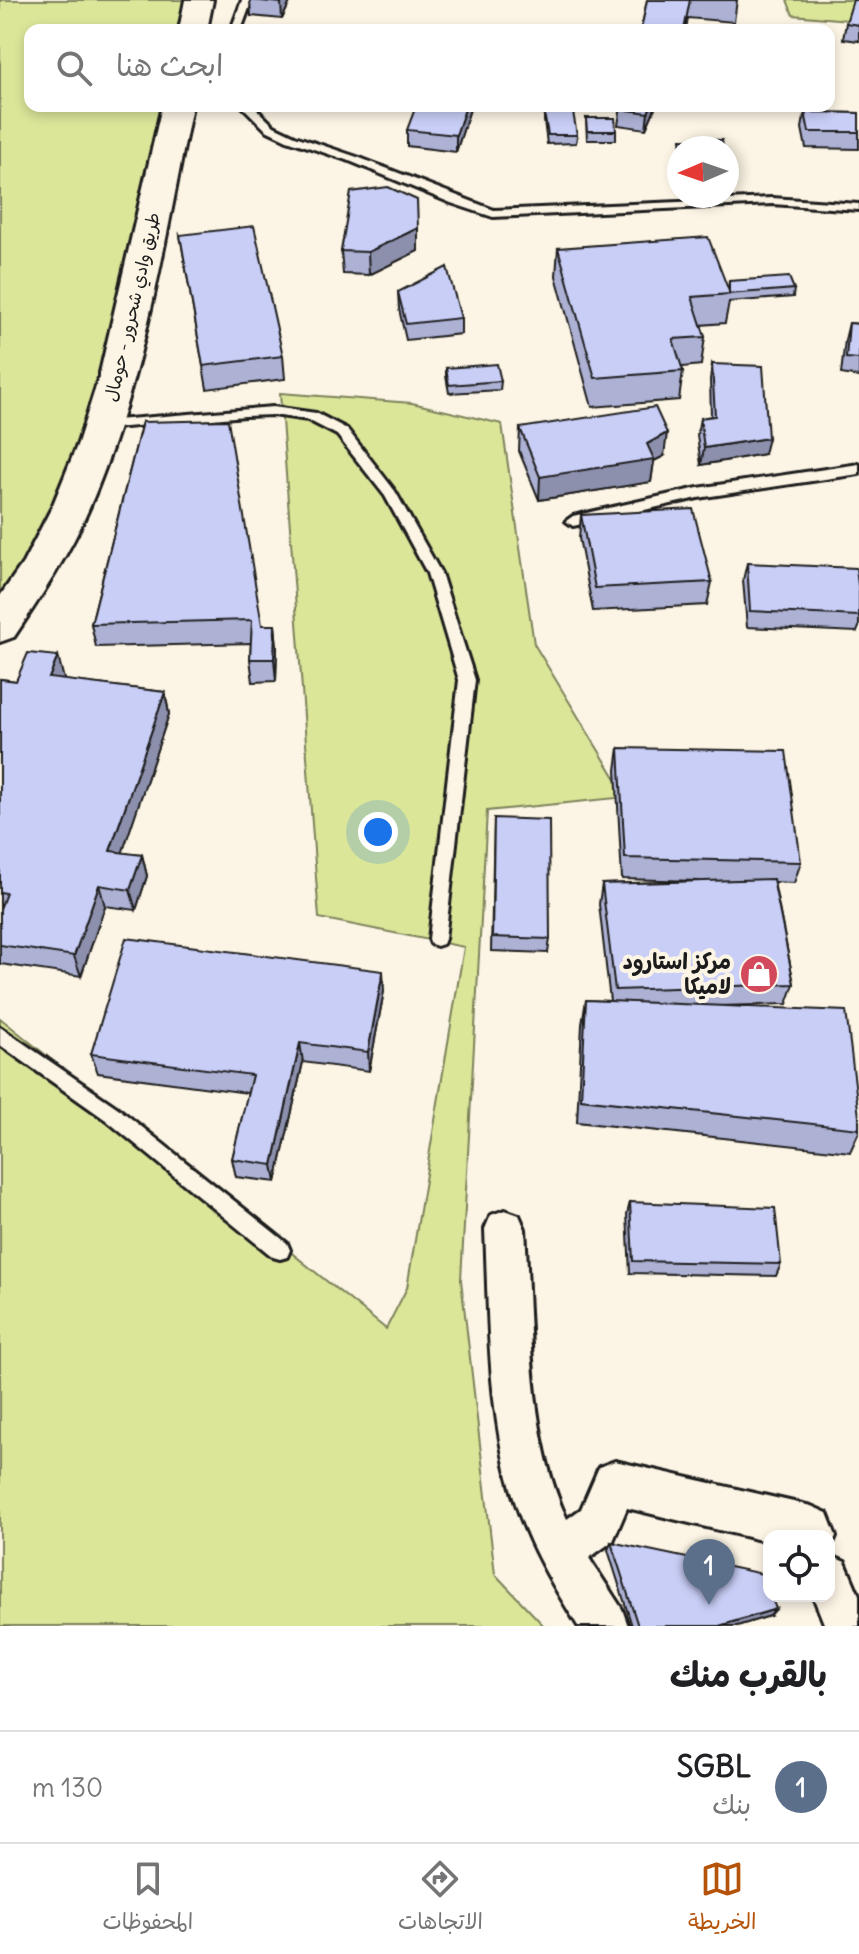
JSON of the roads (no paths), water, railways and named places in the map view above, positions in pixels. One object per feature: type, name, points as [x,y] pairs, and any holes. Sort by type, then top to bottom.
[{"type":"main road","points":[[194,24],[199,0]]},
{"type":"main road","name":"طريق وادي شحرور - حومال","points":[[0,627],[32,585],[53,546],[104,425],[122,362],[176,112]]},
{"type":"street","points":[[505,1229],[510,1359],[532,1487],[559,1552],[605,1626]]},
{"type":"street","points":[[559,1552],[597,1525],[615,1483],[811,1530]]},
{"type":"street","points":[[835,1593],[848,1626]]},
{"type":"lane","points":[[238,24],[247,0]]},
{"type":"lane","points":[[253,112],[270,128],[291,138],[493,214],[772,201],[859,207]]},
{"type":"lane","points":[[104,425],[245,412],[273,411],[311,416],[342,432],[390,494],[434,573],[467,680],[437,939]]},
{"type":"lane","points":[[573,521],[698,493],[859,469]]},
{"type":"lane","points":[[0,1035],[112,1114],[280,1250]]},
{"type":"place","name":"مركز استارود لاميكا","points":[[759,974]]},
{"type":"place","name":"SGBL","points":[[709,1605]]}]
